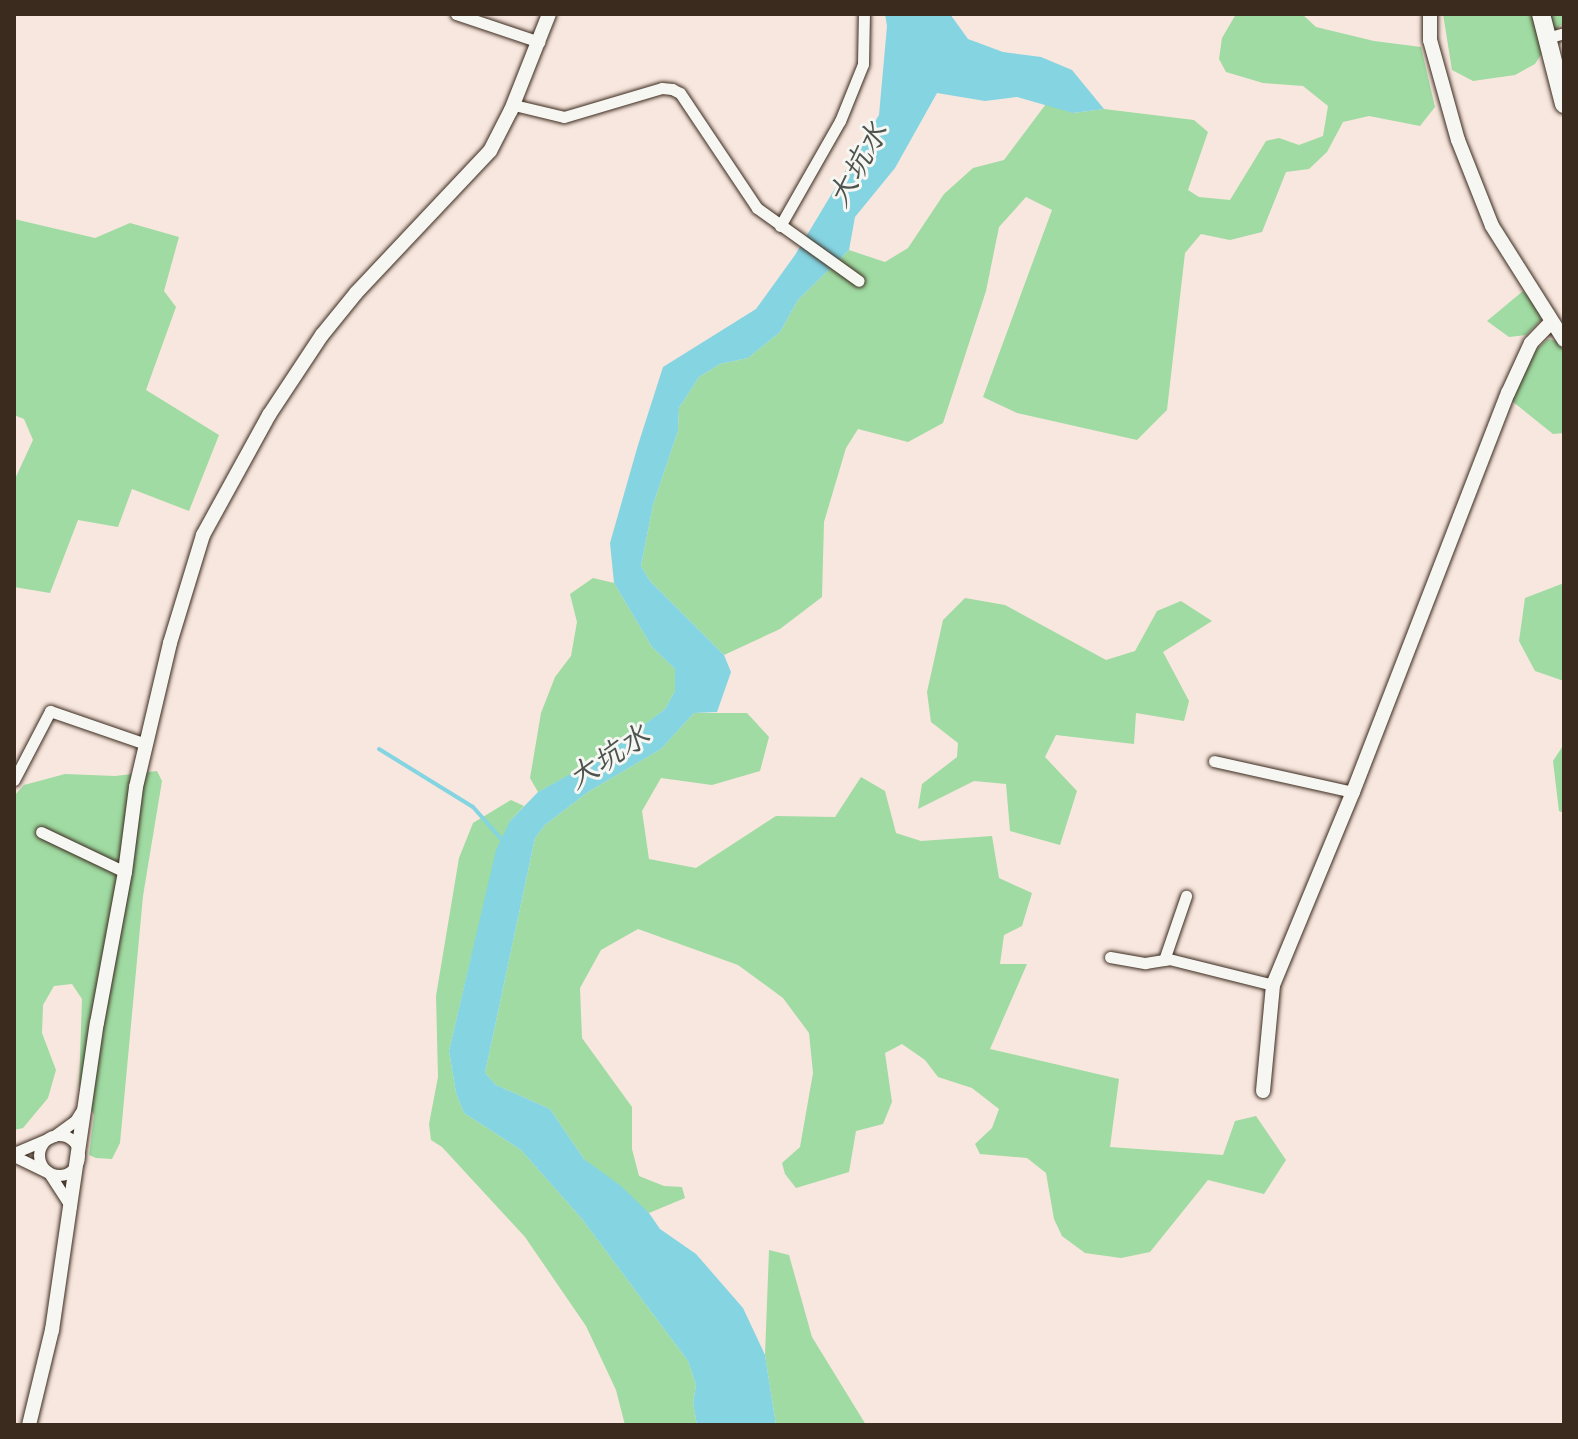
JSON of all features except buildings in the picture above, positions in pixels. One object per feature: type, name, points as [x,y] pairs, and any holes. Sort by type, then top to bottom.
[{"type":"main road","points":[[1541,14],[1556,36],[1564,104]]},
{"type":"street","points":[[456,14],[539,42]]},
{"type":"street","points":[[29,1425],[52,1330],[97,1023],[125,872],[136,787],[170,643],[203,535],[269,415],[322,335],[356,293],[490,151],[514,105],[549,14]]},
{"type":"street","points":[[780,226],[840,121],[863,64],[864,14]]},
{"type":"street","points":[[1430,14],[1430,40],[1458,140],[1492,226],[1564,340]]},
{"type":"street","points":[[514,105],[564,117],[662,88],[680,93],[757,208],[859,281]]},
{"type":"street","points":[[1263,1091],[1273,985],[1353,792],[1508,393],[1531,343],[1551,322]]},
{"type":"street","points":[[14,780],[50,711],[146,744]]},
{"type":"street","points":[[1214,761],[1353,792]]},
{"type":"street","points":[[41,832],[125,872]]},
{"type":"street","points":[[1164,960],[1186,896]]},
{"type":"street","points":[[1110,957],[1145,963],[1164,960],[1273,985]]},
{"type":"street","points":[[71,1208],[40,1161],[39,1153],[47,1140],[75,1121],[88,1100]]},
{"type":"street","points":[[54,1136],[69,1138],[78,1150],[79,1158],[71,1171],[56,1175],[14,1154],[54,1136]]},
{"type":"green space","points":[[1236,14],[1302,14],[1316,27],[1374,41],[1421,47],[1435,107],[1420,126],[1369,116],[1343,122],[1327,152],[1309,169],[1286,172],[1262,232],[1230,240],[1201,234],[1185,253],[1167,410],[1137,440],[1017,413],[983,397],[1052,210],[1026,197],[999,227],[986,291],[943,423],[908,442],[858,429],[846,448],[824,522],[822,597],[780,629],[724,655],[650,581],[641,566],[653,505],[678,431],[679,408],[699,377],[720,364],[748,358],[780,332],[798,300],[849,250],[885,262],[908,248],[944,194],[973,168],[1004,160],[1046,104],[1073,113],[1104,109],[1194,120],[1208,132],[1188,190],[1199,197],[1230,200],[1266,141],[1279,138],[1299,145],[1323,136],[1328,106],[1303,86],[1263,83],[1226,72],[1219,59],[1222,38]]},
{"type":"green space","points":[[1443,14],[1564,14],[1564,25],[1560,25],[1535,64],[1515,75],[1473,81],[1452,70]]},
{"type":"green space","points":[[14,219],[95,238],[130,223],[179,237],[164,291],[176,307],[146,390],[219,435],[189,511],[132,489],[118,527],[78,520],[50,593],[14,587],[14,481],[33,440],[24,419],[14,415]]},
{"type":"green space","points":[[1523,291],[1539,310],[1541,320],[1526,335],[1509,337],[1487,321]]},
{"type":"green space","points":[[1548,339],[1561,342],[1564,348],[1564,433],[1553,434],[1512,401],[1519,377],[1533,353]]},
{"type":"green space","points":[[593,578],[614,583],[652,647],[675,669],[675,691],[665,709],[603,757],[538,792],[530,778],[541,713],[555,677],[571,656],[577,622],[570,594]]},
{"type":"green space","points":[[1564,583],[1564,681],[1535,671],[1519,641],[1525,598]]},
{"type":"green space","points":[[965,598],[1005,605],[1106,660],[1135,651],[1157,611],[1181,601],[1212,621],[1163,652],[1189,701],[1184,721],[1136,713],[1134,744],[1056,735],[1045,757],[1077,791],[1060,845],[1010,831],[1006,784],[974,781],[918,809],[922,784],[957,757],[958,743],[931,722],[927,692],[943,620]]},
{"type":"green space","points":[[694,713],[747,713],[769,737],[760,771],[712,785],[661,778],[642,811],[649,859],[696,868],[776,816],[835,817],[861,777],[885,791],[896,833],[921,841],[992,836],[999,878],[1032,893],[1022,926],[1004,935],[1000,964],[1027,964],[990,1049],[1119,1079],[1110,1147],[1223,1155],[1235,1121],[1256,1116],[1286,1160],[1264,1194],[1208,1180],[1150,1252],[1121,1258],[1085,1253],[1062,1236],[1054,1219],[1046,1173],[1027,1158],[980,1154],[975,1144],[992,1128],[999,1109],[972,1088],[938,1077],[925,1060],[902,1044],[885,1053],[892,1102],[883,1124],[856,1131],[849,1172],[796,1188],[785,1174],[782,1163],[800,1147],[813,1073],[809,1033],[783,998],[738,965],[638,929],[601,950],[580,988],[582,1038],[632,1107],[632,1149],[639,1176],[664,1186],[682,1187],[685,1198],[649,1213],[584,1159],[550,1109],[496,1085],[485,1073],[535,838],[545,825],[588,792],[661,749]]},
{"type":"green space","points":[[1564,744],[1564,813],[1559,811],[1553,761]]},
{"type":"green space","points":[[157,771],[162,781],[143,896],[120,1143],[112,1159],[96,1158],[89,1155],[94,1115],[79,1086],[82,999],[72,984],[54,986],[43,1005],[42,1033],[56,1070],[48,1098],[23,1128],[14,1130],[14,796],[24,785],[65,774],[115,776]]},
{"type":"green space","points":[[511,800],[524,806],[510,821],[471,958],[449,1051],[456,1093],[464,1113],[521,1150],[582,1219],[688,1361],[696,1385],[693,1403],[697,1425],[625,1425],[616,1390],[586,1326],[525,1237],[442,1147],[431,1140],[429,1124],[438,1077],[436,996],[459,858],[473,823]]},
{"type":"green space","points":[[769,1250],[789,1255],[812,1337],[866,1425],[776,1425],[765,1355]]},
{"type":"water","name":"大坑水","points":[[885,14],[950,14],[968,39],[1003,52],[1041,57],[1072,70],[1104,109],[1073,113],[1017,97],[985,101],[937,93],[895,168],[855,217],[849,250],[798,300],[780,332],[748,358],[720,364],[699,377],[679,408],[678,431],[653,505],[641,566],[650,581],[724,655],[731,672],[717,712],[694,713],[661,749],[588,792],[545,825],[535,838],[485,1073],[496,1085],[550,1109],[584,1159],[621,1186],[649,1213],[660,1229],[696,1254],[743,1308],[765,1355],[776,1425],[697,1425],[693,1403],[696,1385],[688,1361],[582,1219],[521,1150],[464,1113],[456,1093],[449,1051],[496,850],[510,821],[538,792],[603,756],[665,709],[675,691],[675,669],[652,647],[614,583],[610,543],[638,445],[663,367],[756,309],[795,255],[879,115],[887,26]]},
{"type":"waterway","points":[[379,749],[473,807],[504,842]]}]
